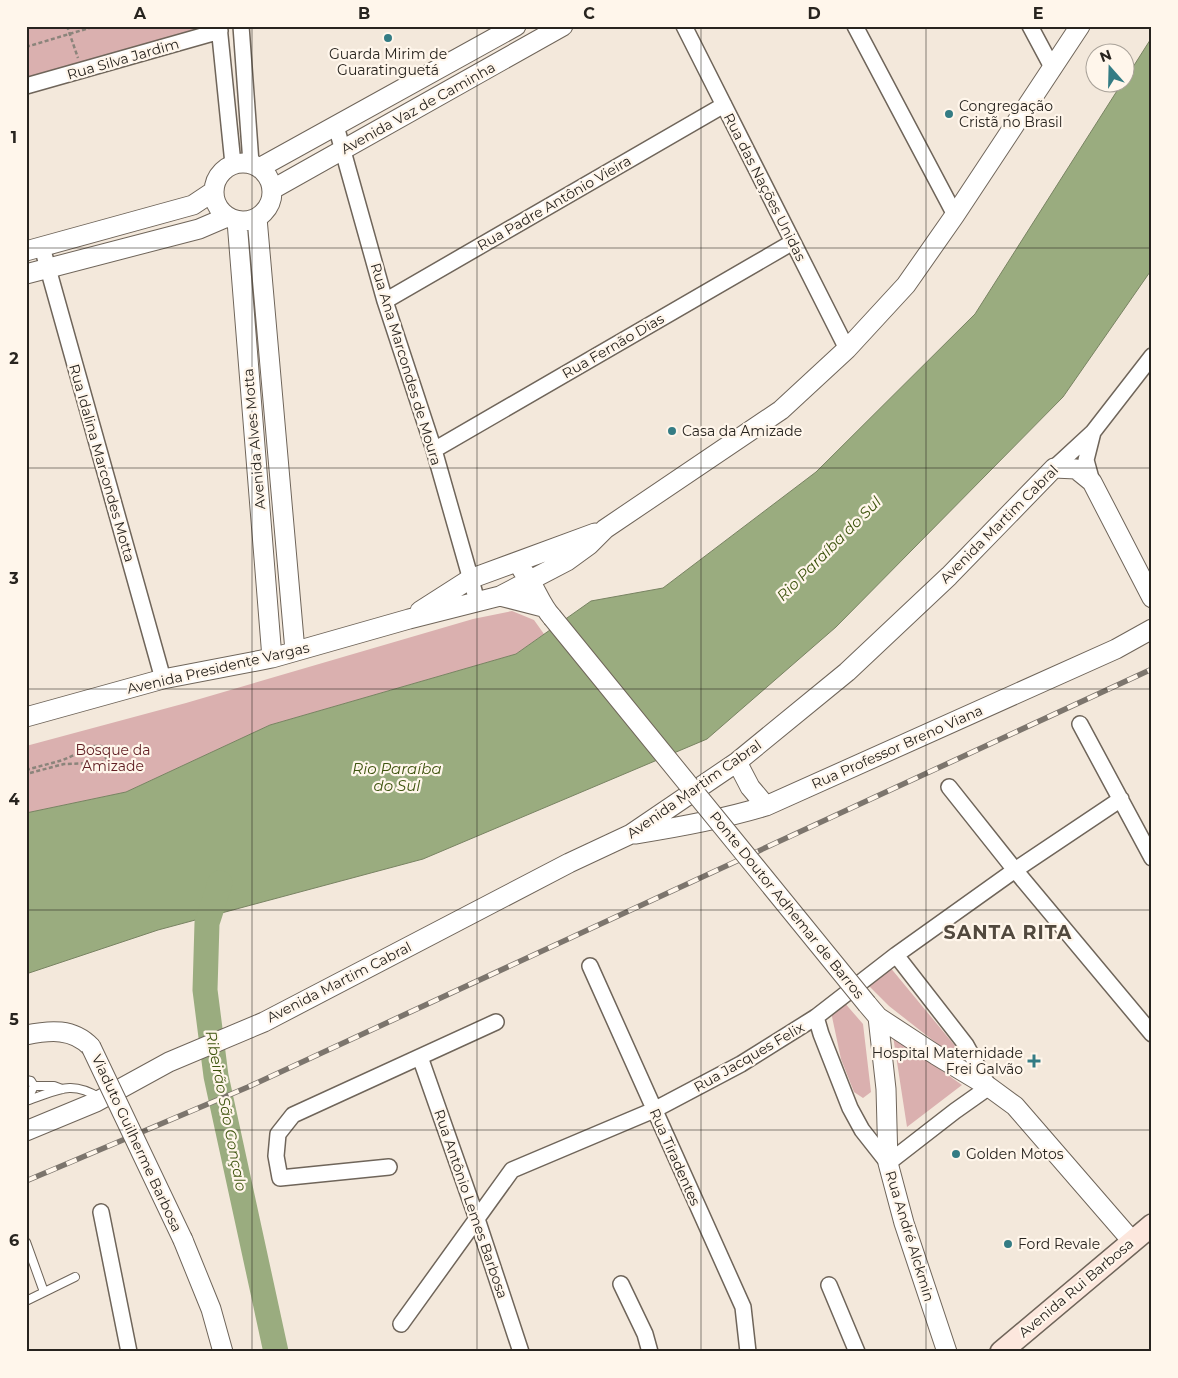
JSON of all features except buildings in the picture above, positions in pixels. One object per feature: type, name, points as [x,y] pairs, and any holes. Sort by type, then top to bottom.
[{"type":"main road","name":"Avenida Rui Barbosa","points":[[1001,1352],[1152,1225]]},
{"type":"street","points":[[241,26],[248,165]]},
{"type":"street","name":"Avenida Vaz de Caminha","points":[[248,165],[336,126],[516,26]]},
{"type":"street","name":"Avenida Vaz de Caminha","points":[[273,189],[563,26]]},
{"type":"street","name":"Rua das Nações Unidas","points":[[684,26],[847,348]]},
{"type":"street","points":[[855,26],[954,215]]},
{"type":"street","points":[[1030,26],[1053,69]]},
{"type":"street","name":"Avenida Presidente Vargas","points":[[26,717],[163,679],[272,658],[409,619],[500,596],[567,561],[589,545],[605,529],[781,410],[847,348],[906,285],[1053,69],[1080,26]]},
{"type":"street","points":[[220,29],[248,165]]},
{"type":"street","name":"Rua Silva Jardim","points":[[26,86],[220,29]]},
{"type":"street","name":"Rua Padre Antônio Vieira","points":[[385,301],[724,104]]},
{"type":"street","name":"Rua Ana Marcondes de Moura","points":[[336,126],[385,301],[434,450],[477,602]]},
{"type":"street","points":[[26,274],[232,219],[248,221],[257,218],[265,212],[272,200],[273,189],[268,175],[248,165],[224,169],[216,180],[214,191],[217,206],[232,219]]},
{"type":"street","points":[[34,249],[193,205],[214,191]]},
{"type":"street","name":"Avenida Alves Motta","points":[[257,218],[295,651]]},
{"type":"street","name":"Avenida Alves Motta","points":[[232,219],[254,433],[272,658]]},
{"type":"street","name":"Rua Fernão Dias","points":[[434,450],[793,242]]},
{"type":"street","name":"Rua Idalina Marcondes Motta","points":[[34,249],[48,269],[163,679]]},
{"type":"street","name":"Avenida Martim Cabral","points":[[26,1130],[101,1100],[169,1062],[264,1022],[569,863],[632,834],[737,762],[847,672],[949,576],[1054,468],[1093,432],[1152,356]]},
{"type":"street","points":[[1093,432],[1086,460],[1092,482],[1152,598]]},
{"type":"street","points":[[254,433],[276,433]]},
{"type":"street","points":[[1054,468],[1076,469],[1092,482]]},
{"type":"street","name":"Avenida Presidente Vargas","points":[[409,619],[470,579],[605,529]]},
{"type":"street","name":"Ponte Doutor Adhemar de Barros","points":[[514,562],[530,579],[548,612],[873,1010],[936,1055],[990,1088],[1015,1106],[1132,1241]]},
{"type":"street","points":[[500,596],[548,612]]},
{"type":"street","name":"Rua Professor Breno Viana","points":[[632,834],[691,825],[733,816],[766,806],[1116,649],[1152,629]]},
{"type":"street","points":[[1080,724],[1152,858]]},
{"type":"street","points":[[737,762],[750,787],[766,806]]},
{"type":"street","points":[[949,787],[1015,870],[1152,1034]]},
{"type":"street","name":"Rua Jacques Felix","points":[[401,1324],[512,1170],[654,1110],[742,1064],[816,1017],[896,955],[1015,870],[1121,800]]},
{"type":"street","points":[[888,1163],[955,1110],[990,1088],[966,1045],[896,955]]},
{"type":"street","name":"Rua Tiradentes","points":[[590,966],[743,1307],[748,1352]]},
{"type":"street","points":[[873,1010],[886,1089],[888,1163]]},
{"type":"street","name":"Rua André Alckmin","points":[[816,1017],[850,1108],[862,1130],[888,1163],[904,1223],[948,1352]]},
{"type":"street","points":[[389,1167],[280,1178],[276,1156],[278,1134],[293,1115],[496,1022]]},
{"type":"street","name":"Viaduto Guilherme Barbosa","points":[[26,1035],[45,1031],[73,1034],[84,1040],[91,1047],[183,1240],[211,1309],[223,1352]]},
{"type":"street","name":"Rua Antônio Lemes Barbosa","points":[[420,1057],[521,1352]]},
{"type":"street","points":[[101,1212],[129,1352]]},
{"type":"street","points":[[621,1284],[645,1334],[650,1352]]},
{"type":"street","points":[[829,1285],[857,1352]]},
{"type":"lane","points":[[26,1080],[31,1081],[34,1086]]},
{"type":"lane","points":[[34,1086],[54,1086],[62,1089]]},
{"type":"lane","points":[[26,1093],[31,1092],[34,1086]]},
{"type":"lane","points":[[26,1101],[68,1087],[86,1090],[101,1100]]},
{"type":"lane","points":[[26,1242],[44,1292]]},
{"type":"lane","points":[[26,1301],[75,1277]]},
{"type":"path","points":[[67,26],[83,70]]},
{"type":"path","points":[[26,39],[27,47],[96,26]]},
{"type":"path","points":[[26,770],[63,760],[94,746],[101,746],[106,750],[106,758],[101,763],[64,764],[26,774]]},
{"type":"green space","points":[[26,26],[208,26],[202,32],[26,82]]},
{"type":"green space","name":"Bosque da Amizade","points":[[512,611],[534,620],[544,634],[516,654],[270,725],[126,792],[26,813],[26,746],[186,703],[473,619]]},
{"type":"green space","points":[[889,966],[956,1047],[949,1053],[889,1006],[866,983]]},
{"type":"green space","points":[[843,1001],[863,1024],[871,1092],[863,1098],[854,1092],[841,1059],[831,1012]]},
{"type":"green space","points":[[893,1036],[962,1085],[907,1127]]},
{"type":"water","name":"Rio Paraíba do Sul","points":[[1152,37],[1152,269],[1063,397],[836,627],[707,739],[423,859],[158,930],[26,974],[26,813],[126,792],[270,725],[516,654],[591,601],[663,588],[816,472],[975,314],[1116,92],[1136,92],[1136,62]]},
{"type":"waterway","name":"Ribeirão São Gonçalo","points":[[220,883],[207,923],[205,990],[216,1076],[276,1352]]},
{"type":"railway","points":[[26,1181],[248,1087],[1152,669]]},
{"type":"place","name":"Guarda Mirim de Guaratinguetá","points":[[388,38]]},
{"type":"place","name":"Congregação Cristã no Brasil","points":[[949,114]]},
{"type":"place","name":"Casa da Amizade","points":[[672,431]]},
{"type":"place","name":"Hospital Maternidade Frei Galvão","points":[[1034,1061]]},
{"type":"place","name":"Golden Motos","points":[[956,1154]]},
{"type":"place","name":"Ford Revale","points":[[1008,1244]]},
{"type":"district","name":"SANTA RITA","points":[[1008,932]]}]
